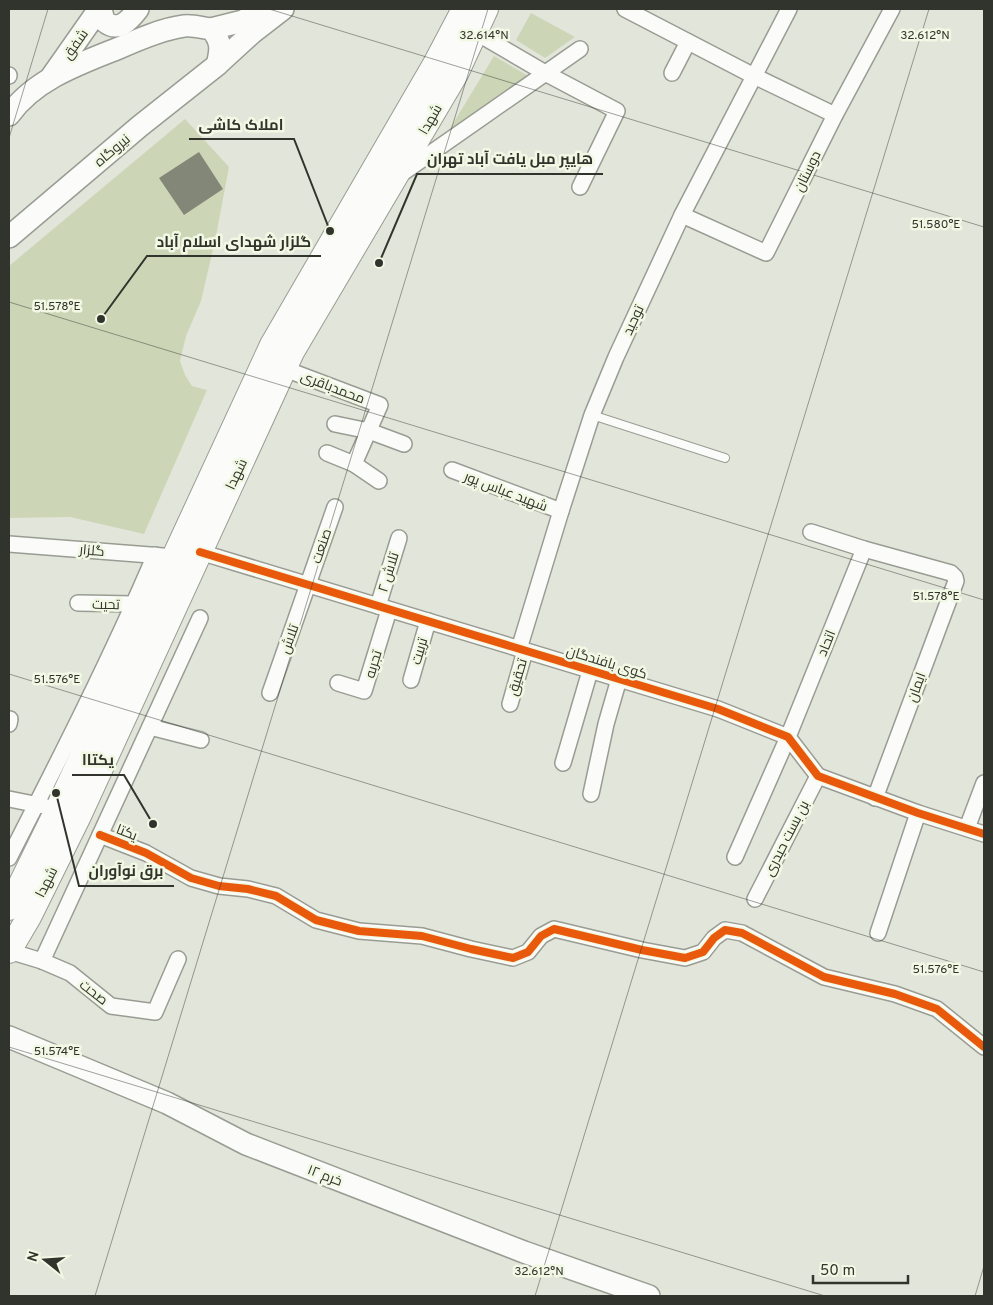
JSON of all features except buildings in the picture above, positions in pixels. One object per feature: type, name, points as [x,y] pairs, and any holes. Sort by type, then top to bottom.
[{"type":"main road","points":[[100,9],[104,21],[109,26],[118,27],[128,22],[140,9],[146,17],[158,23],[185,26]]},
{"type":"main road","name":"شفق","points":[[50,79],[100,9]]},
{"type":"main road","name":"نیروگاه","points":[[9,237],[140,126],[217,65],[263,9]]},
{"type":"main road","name":"نیروگاه","points":[[11,110],[39,86],[62,72],[148,36],[185,26],[211,29],[248,27],[283,9]]},
{"type":"main road","name":"شهدا","points":[[9,908],[48,807],[165,556],[272,345],[424,83],[464,9]]},
{"type":"main road","name":"شهدا","points":[[9,951],[29,917],[78,818],[292,352],[456,74],[486,9]]},
{"type":"main road","points":[[211,29],[218,36],[220,45],[217,65]]},
{"type":"main road","points":[[424,83],[444,94]]},
{"type":"main road","name":"خرم ۱۲","points":[[9,1037],[167,1103],[246,1144],[524,1252],[649,1296]]},
{"type":"street","points":[[625,9],[754,76],[835,115]]},
{"type":"street","name":"توحید","points":[[522,650],[561,511],[592,415],[616,357],[682,215],[789,9]]},
{"type":"street","name":"دوستان","points":[[682,215],[766,253],[835,115],[892,9]]},
{"type":"street","points":[[475,32],[547,74],[617,111],[580,187]]},
{"type":"street","points":[[672,73],[688,42]]},
{"type":"street","points":[[395,178],[547,74],[580,49]]},
{"type":"street","name":"محمدباقری","points":[[285,369],[380,405],[369,431]]},
{"type":"street","points":[[335,424],[369,431],[404,444]]},
{"type":"street","points":[[354,464],[369,431]]},
{"type":"street","points":[[328,453],[354,464],[379,481]]},
{"type":"street","name":"شهید عباس پور","points":[[452,470],[561,511]]},
{"type":"street","name":"صنعت","points":[[308,585],[335,507]]},
{"type":"street","points":[[811,532],[864,549]]},
{"type":"street","name":"تلاش ۲","points":[[383,608],[398,538]]},
{"type":"street","name":"گلزار","points":[[9,544],[165,556]]},
{"type":"street","name":"ایمان","points":[[864,549],[952,573],[955,576],[956,582],[875,798]]},
{"type":"street","name":"اتحاد","points":[[735,857],[788,737],[864,549]]},
{"type":"street","name":"کوی بافندگان","points":[[200,552],[718,709],[788,737]]},
{"type":"street","points":[[9,857],[48,807],[134,604],[165,556]]},
{"type":"street","name":"تلاش","points":[[270,693],[308,585]]},
{"type":"street","name":"تحیت","points":[[78,603],[134,604]]},
{"type":"street","name":"تجربه","points":[[338,683],[364,691],[383,608]]},
{"type":"street","points":[[42,961],[200,618]]},
{"type":"street","name":"تربیت","points":[[411,680],[428,621]]},
{"type":"street","name":"تحقیق","points":[[510,704],[522,650]]},
{"type":"street","points":[[563,763],[590,671]]},
{"type":"street","points":[[591,794],[606,724],[620,679]]},
{"type":"street","points":[[150,727],[201,740]]},
{"type":"street","points":[[788,737],[818,776],[875,798],[984,834]]},
{"type":"street","name":"بن بست حیدری","points":[[755,899],[818,776]]},
{"type":"street","points":[[967,828],[984,783]]},
{"type":"street","points":[[9,799],[48,807]]},
{"type":"street","points":[[878,933],[918,813]]},
{"type":"street","name":"یکتا","points":[[100,835],[146,852],[192,878],[219,886],[248,889],[276,896],[316,920],[359,931],[422,936],[513,958],[528,952],[541,936],[554,929],[685,958],[703,952],[714,938],[725,930],[742,933],[824,977],[895,994],[937,1009],[984,1047]]},
{"type":"street","name":"صحت","points":[[9,951],[42,961],[70,973],[111,1006],[155,1012],[178,959]]},
{"type":"lane","points":[[592,415],[725,458]]},
{"type":"green space","points":[[531,13],[575,37],[545,58],[516,40]]},
{"type":"green space","points":[[494,56],[530,77],[448,132]]},
{"type":"green space","points":[[185,119],[229,167],[201,301],[186,336],[180,361],[185,375],[192,386],[207,390],[144,534],[70,517],[9,518],[9,266]]},
{"type":"cycle path","points":[[200,552],[718,709],[788,737],[818,776],[918,813],[984,834]]},
{"type":"cycle path","points":[[100,835],[146,853],[191,878],[219,886],[248,889],[276,896],[316,920],[359,931],[422,936],[513,958],[528,952],[541,936],[554,929],[685,958],[703,952],[714,938],[725,930],[742,933],[824,977],[895,994],[937,1009],[984,1047]]},
{"type":"place","name":"املاک کاشی","points":[[330,231]]},
{"type":"place","name":"هایپر مبل یافت آباد تهران","points":[[379,263]]},
{"type":"place","name":"گلزار شهدای اسلام آباد","points":[[101,319]]},
{"type":"place","name":"برق نوآوران","points":[[56,793]]},
{"type":"place","name":"یکتاا","points":[[153,824]]}]
